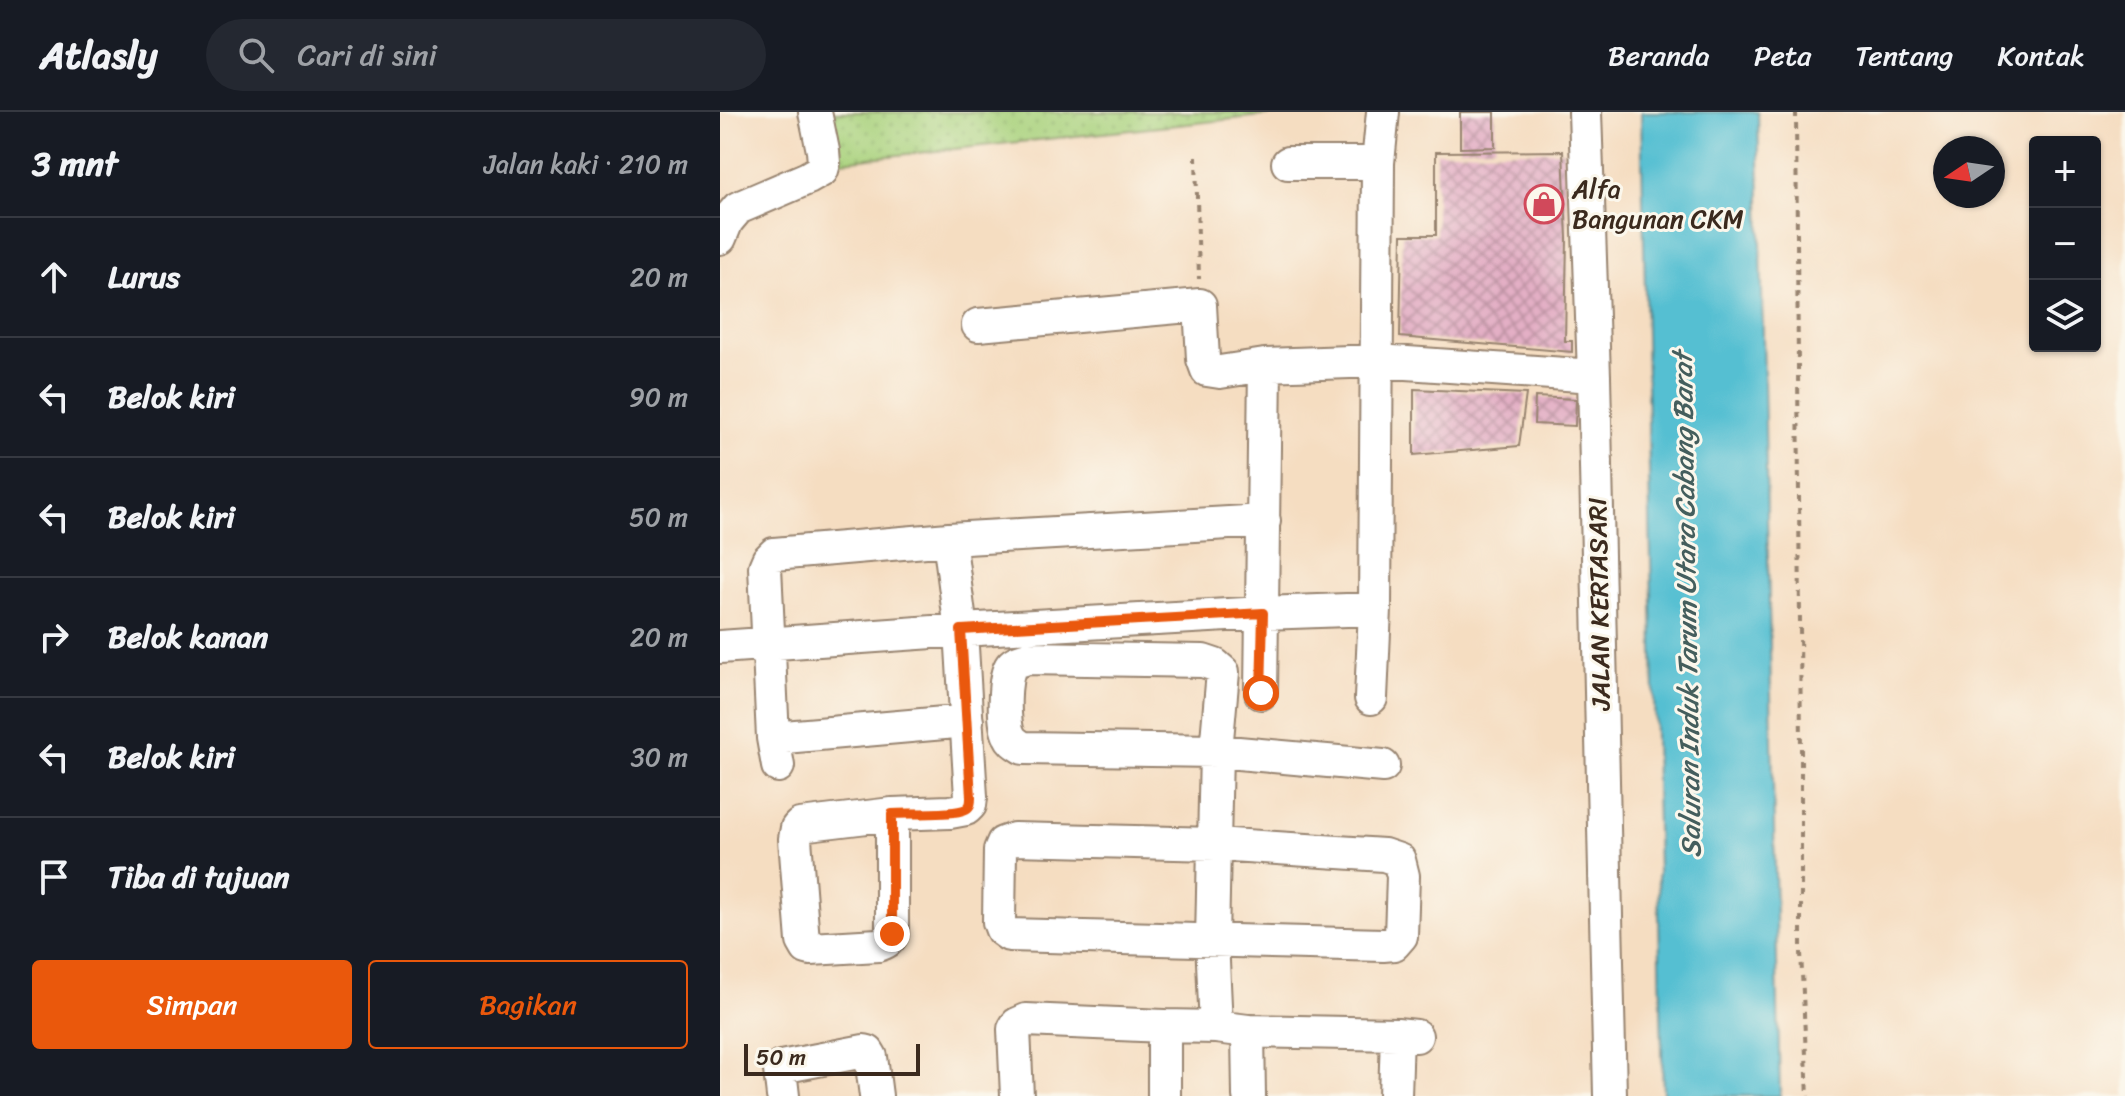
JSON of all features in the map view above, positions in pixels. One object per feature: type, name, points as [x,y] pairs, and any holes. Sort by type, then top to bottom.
[{"type":"street","points":[[720,238],[727,221],[738,208],[822,170],[823,151],[815,112]]},
{"type":"street","points":[[1371,698],[1375,609],[1378,163],[1383,112]]},
{"type":"street","name":"JALAN KERTASARI","points":[[1585,112],[1610,1096]]},
{"type":"street","points":[[1288,163],[1378,163]]},
{"type":"street","points":[[978,325],[1200,305],[1203,359],[1207,370],[1220,372],[1265,365],[1378,361],[1594,376]]},
{"type":"street","points":[[1261,693],[1265,365]]},
{"type":"street","points":[[967,721],[776,752],[765,567],[768,560],[774,554],[949,539],[1264,521]]},
{"type":"street","points":[[892,814],[890,938],[878,945],[807,948],[803,941],[795,839],[800,825],[892,814],[950,812],[966,809],[970,805],[961,630],[949,539]]},
{"type":"street","points":[[720,647],[961,630],[1375,609]]},
{"type":"street","points":[[1216,1027],[1212,940],[1216,751],[1223,672],[1203,661],[1028,658],[1013,663],[1008,670],[1006,730],[1011,740],[1023,748],[1216,751],[1383,766]]},
{"type":"street","points":[[1014,839],[1215,844],[1384,855],[1399,860],[1403,876],[1402,921],[1401,936],[1394,944],[1212,940],[1009,935],[1002,930],[999,922],[1000,850],[1003,843],[1014,839]]},
{"type":"street","points":[[1017,1096],[1014,1029],[1026,1020],[1407,1035],[1395,1096]]},
{"type":"street","points":[[1164,1026],[1164,1096]]},
{"type":"street","points":[[1248,1031],[1249,1096]]},
{"type":"street","points":[[783,1096],[781,1067],[864,1051],[871,1057],[876,1096]]},
{"type":"path","points":[[1796,112],[1801,952],[1808,1096]]},
{"type":"path","points":[[1196,156],[1200,305]]},
{"type":"green space","points":[[816,112],[1298,112],[824,163]]},
{"type":"water","name":"Saluran Induk Tarum Utara Cabang Barat","points":[[1641,112],[1758,112],[1780,1096],[1663,1096]]},
{"type":"building","points":[[1460,112],[1495,112],[1495,147],[1460,148]]},
{"type":"building","points":[[1563,151],[1567,238],[1565,341],[1572,341],[1572,352],[1400,337],[1402,235],[1436,235],[1436,152]]},
{"type":"building","points":[[1414,389],[1526,394],[1519,446],[1414,455]]},
{"type":"building","points":[[1535,397],[1576,399],[1575,426],[1534,424]]},
{"type":"place","name":"Alfa Bangunan CKM","points":[[1544,204]]},
{"type":"route","points":[[892,934],[892,814],[950,812],[966,809],[970,805],[961,630],[1263,613],[1261,693]]}]
